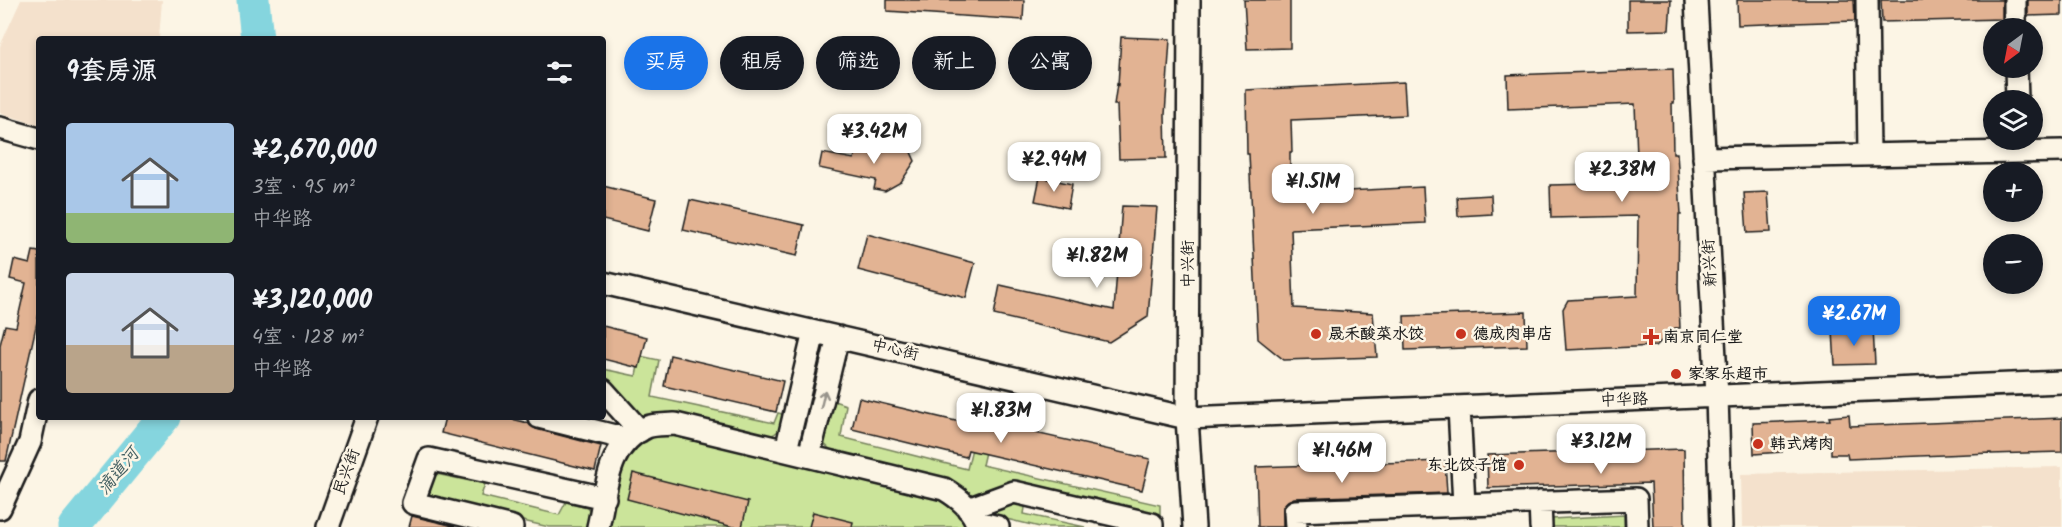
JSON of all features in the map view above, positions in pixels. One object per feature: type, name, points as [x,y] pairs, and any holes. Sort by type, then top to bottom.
[{"type":"street","name":"中兴街","points":[[1189,0],[1187,418],[1194,527]]},
{"type":"street","name":"新兴街","points":[[1696,0],[1717,396],[1720,527]]},
{"type":"street","points":[[1867,0],[1869,154]]},
{"type":"street","points":[[2015,0],[2015,18]]},
{"type":"street","points":[[0,128],[36,138]]},
{"type":"street","points":[[1704,158],[1869,154],[1983,148]]},
{"type":"street","points":[[2043,149],[2062,151]]},
{"type":"street","name":"中心街","points":[[606,284],[1187,418]]},
{"type":"street","points":[[786,450],[814,332]]},
{"type":"street","points":[[809,456],[838,337]]},
{"type":"street","name":"中华路","points":[[1187,418],[2062,382]]},
{"type":"street","points":[[606,394],[633,435]]},
{"type":"street","points":[[1458,407],[1464,505]]},
{"type":"street","points":[[0,508],[30,442],[36,414]]},
{"type":"street","name":"民兴街","points":[[328,527],[366,420]]},
{"type":"street","points":[[555,420],[633,435]]},
{"type":"street","points":[[598,527],[614,458],[633,435],[649,426],[675,424],[944,489],[962,501],[974,519],[998,527]]},
{"type":"street","points":[[512,527],[413,503],[429,459],[605,498]]},
{"type":"street","points":[[974,519],[1014,492],[1152,524],[1152,527]]},
{"type":"street","points":[[1296,527],[1295,511],[1387,517],[1464,505],[1636,499],[1637,527]]},
{"type":"street","points":[[1540,502],[1541,527]]},
{"type":"shaded area","points":[[21,0],[162,0],[159,36],[36,36],[36,124],[0,113],[0,46]]},
{"type":"shaded area","points":[[2062,467],[2062,527],[1742,527],[1741,474]]},
{"type":"green space","points":[[640,356],[659,360],[652,397],[774,423],[778,413],[786,415],[778,431],[768,437],[644,419],[606,383],[606,370],[636,376]]},
{"type":"green space","points":[[831,400],[846,405],[841,437],[967,469],[975,436],[988,439],[982,465],[1160,505],[1160,517],[1021,485],[974,499],[946,481],[832,451],[821,441]]},
{"type":"green space","points":[[668,435],[935,495],[952,505],[967,527],[608,527],[616,489],[631,451],[639,442],[649,437]]},
{"type":"green space","points":[[431,473],[485,484],[481,496],[559,515],[566,502],[587,507],[590,511],[587,527],[549,527],[432,500],[426,495]]},
{"type":"green space","points":[[1026,502],[1024,514],[1085,527],[1040,527],[990,515],[988,509]]},
{"type":"green space","points":[[1624,515],[1624,527],[1551,527],[1551,519]]},
{"type":"building","points":[[887,0],[1024,0],[1023,20],[887,11]]},
{"type":"building","points":[[1244,0],[1290,0],[1290,48],[1247,49]]},
{"type":"building","points":[[1628,0],[1671,0],[1669,30],[1628,31]]},
{"type":"building","points":[[1737,0],[1854,0],[1855,21],[1738,25]]},
{"type":"building","points":[[1881,0],[2002,0],[2002,18],[1882,22]]},
{"type":"building","points":[[2028,0],[2062,0],[2062,15],[2028,16]]},
{"type":"building","points":[[1121,37],[1170,39],[1165,115],[1166,158],[1119,159],[1117,105],[1114,105],[1118,85]]},
{"type":"building","points":[[1673,69],[1673,153],[1677,153],[1681,214],[1679,214],[1678,287],[1680,328],[1675,328],[1656,346],[1566,350],[1563,309],[1568,300],[1637,296],[1638,216],[1551,218],[1550,185],[1638,183],[1635,104],[1508,109],[1507,75]]},
{"type":"building","points":[[1404,82],[1406,115],[1291,120],[1290,194],[1423,187],[1425,223],[1291,229],[1294,308],[1373,313],[1377,357],[1284,360],[1258,339],[1249,154],[1247,154],[1246,90]]},
{"type":"building","points":[[869,142],[910,150],[915,161],[901,182],[885,191],[874,189],[876,180],[819,168],[822,153],[854,159],[856,150],[867,152]]},
{"type":"building","points":[[1040,177],[1072,184],[1068,208],[1035,201]]},
{"type":"building","points":[[606,187],[656,199],[648,231],[606,221]]},
{"type":"building","points":[[1768,192],[1771,232],[1747,233],[1744,193]]},
{"type":"building","points":[[1491,195],[1492,214],[1458,216],[1457,197]]},
{"type":"building","points":[[690,200],[804,225],[797,256],[683,230]]},
{"type":"building","points":[[1122,206],[1157,207],[1148,317],[1109,342],[994,315],[1000,285],[1114,310]]},
{"type":"building","points":[[867,234],[975,263],[966,298],[858,270]]},
{"type":"building","points":[[33,251],[36,252],[36,326],[6,461],[0,461],[0,345],[5,325],[16,327],[26,283],[10,279],[14,260],[30,264]]},
{"type":"building","points":[[1526,312],[1527,346],[1405,350],[1404,316]]},
{"type":"building","points":[[606,327],[647,337],[639,368],[606,360]]},
{"type":"building","points":[[1873,329],[1875,364],[1835,365],[1833,331]]},
{"type":"building","points":[[670,355],[783,381],[776,412],[664,386]]},
{"type":"building","points":[[859,398],[998,431],[1000,425],[1150,459],[1142,490],[968,450],[966,457],[852,429]]},
{"type":"building","points":[[1849,415],[1850,426],[2062,418],[2062,452],[1848,459],[1847,454],[1831,454],[1831,440],[1782,443],[1782,452],[1754,454],[1753,423],[1830,420],[1829,417]]},
{"type":"building","points":[[444,420],[516,420],[528,423],[536,429],[601,446],[595,471],[441,433]]},
{"type":"building","points":[[1684,449],[1685,527],[1653,527],[1651,483],[1488,488],[1487,455]]},
{"type":"building","points":[[1445,461],[1447,493],[1294,498],[1283,506],[1283,527],[1258,527],[1256,467]]},
{"type":"building","points":[[633,473],[748,502],[742,527],[733,527],[627,499]]},
{"type":"building","points":[[813,512],[853,522],[852,527],[809,527]]},
{"type":"building","points":[[412,516],[454,526],[454,527],[409,527]]},
{"type":"waterway","name":"滴道河","points":[[253,0],[257,36]]},
{"type":"waterway","name":"滴道河","points":[[74,527],[162,420]]},
{"type":"place","name":"晟禾酸菜水饺","points":[[1316,334]]},
{"type":"place","name":"德成肉串店","points":[[1461,334]]},
{"type":"place","name":"南京同仁堂","points":[[1651,337]]},
{"type":"place","name":"家家乐超市","points":[[1676,374]]},
{"type":"place","name":"韩式烤肉","points":[[1758,444]]},
{"type":"place","name":"东北饺子馆","points":[[1519,465]]}]
